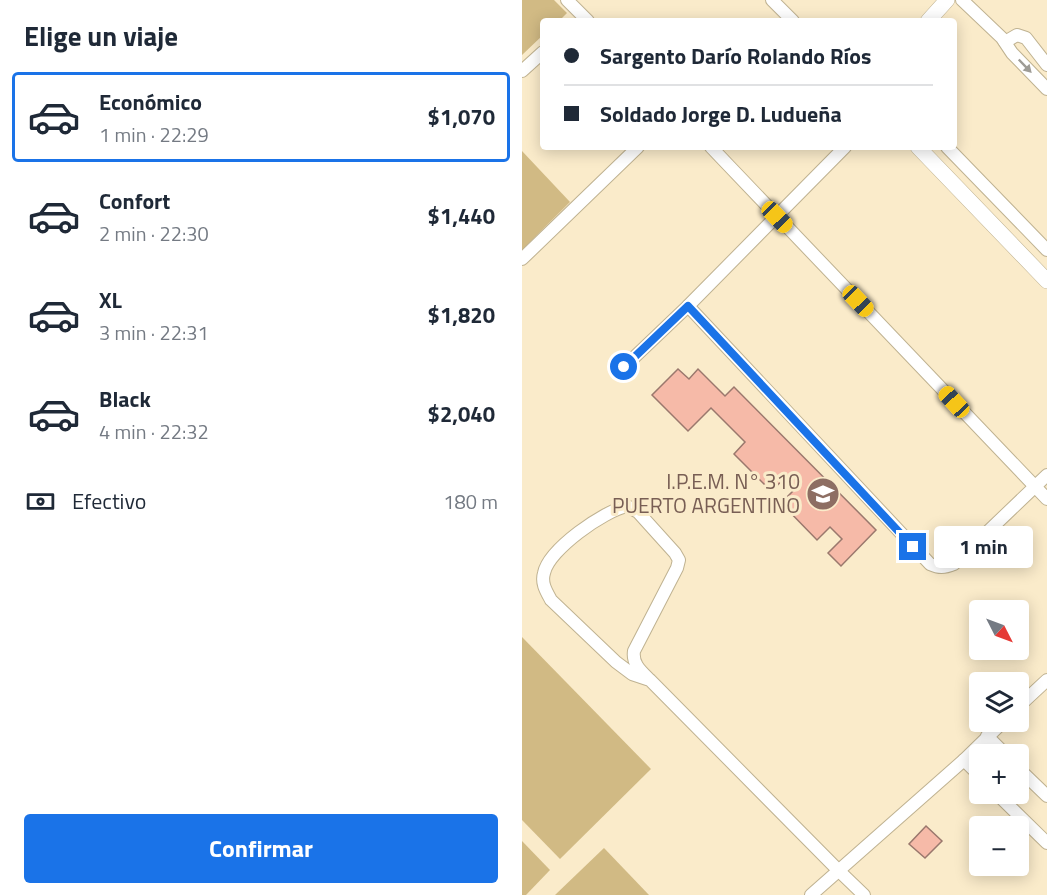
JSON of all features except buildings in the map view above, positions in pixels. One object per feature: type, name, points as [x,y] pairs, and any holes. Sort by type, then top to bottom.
[{"type":"street","points":[[567,0],[581,18]]},
{"type":"street","points":[[772,0],[790,18]]},
{"type":"street","points":[[931,18],[947,0]]},
{"type":"street","points":[[962,0],[1005,42],[1047,89]]},
{"type":"street","points":[[1005,42],[1017,35],[1026,38],[1047,65]]},
{"type":"street","points":[[522,72],[540,55]]},
{"type":"street","points":[[522,259],[635,150]]},
{"type":"street","points":[[714,150],[1047,500]]},
{"type":"street","points":[[624,367],[688,306],[842,150]]},
{"type":"street","points":[[923,150],[1047,281]]},
{"type":"street","points":[[950,150],[1047,250]]},
{"type":"street","points":[[688,306],[930,564],[937,568],[945,568],[954,564],[1047,475]]},
{"type":"street","points":[[650,680],[632,674],[616,662],[551,600],[544,587],[543,574],[549,559],[561,545],[609,513],[627,506],[638,512],[679,560],[634,651],[633,659],[638,669],[650,680],[864,895]]},
{"type":"street","points":[[1029,697],[1047,680]]},
{"type":"street","points":[[811,895],[964,760],[992,732]]},
{"type":"street","points":[[987,736],[995,744]]},
{"type":"street","points":[[964,760],[969,765]]},
{"type":"street","points":[[1029,779],[1047,796]]},
{"type":"street","points":[[1007,804],[1047,843]]},
{"type":"shaded area","points":[[522,0],[554,0],[567,13],[562,18],[540,18],[540,38],[522,55]]},
{"type":"shaded area","points":[[522,151],[570,202],[522,250]]},
{"type":"shaded area","points":[[522,637],[651,769],[560,859],[522,820]]},
{"type":"shaded area","points":[[522,841],[550,870],[526,895],[522,895]]},
{"type":"shaded area","points":[[604,848],[649,895],[555,895]]},
{"type":"place","name":"I.P.E.M. N° 310 PUERTO ARGENTINO","points":[[823,494]]},
{"type":"route","points":[[624,367],[688,306],[913,547]]}]
